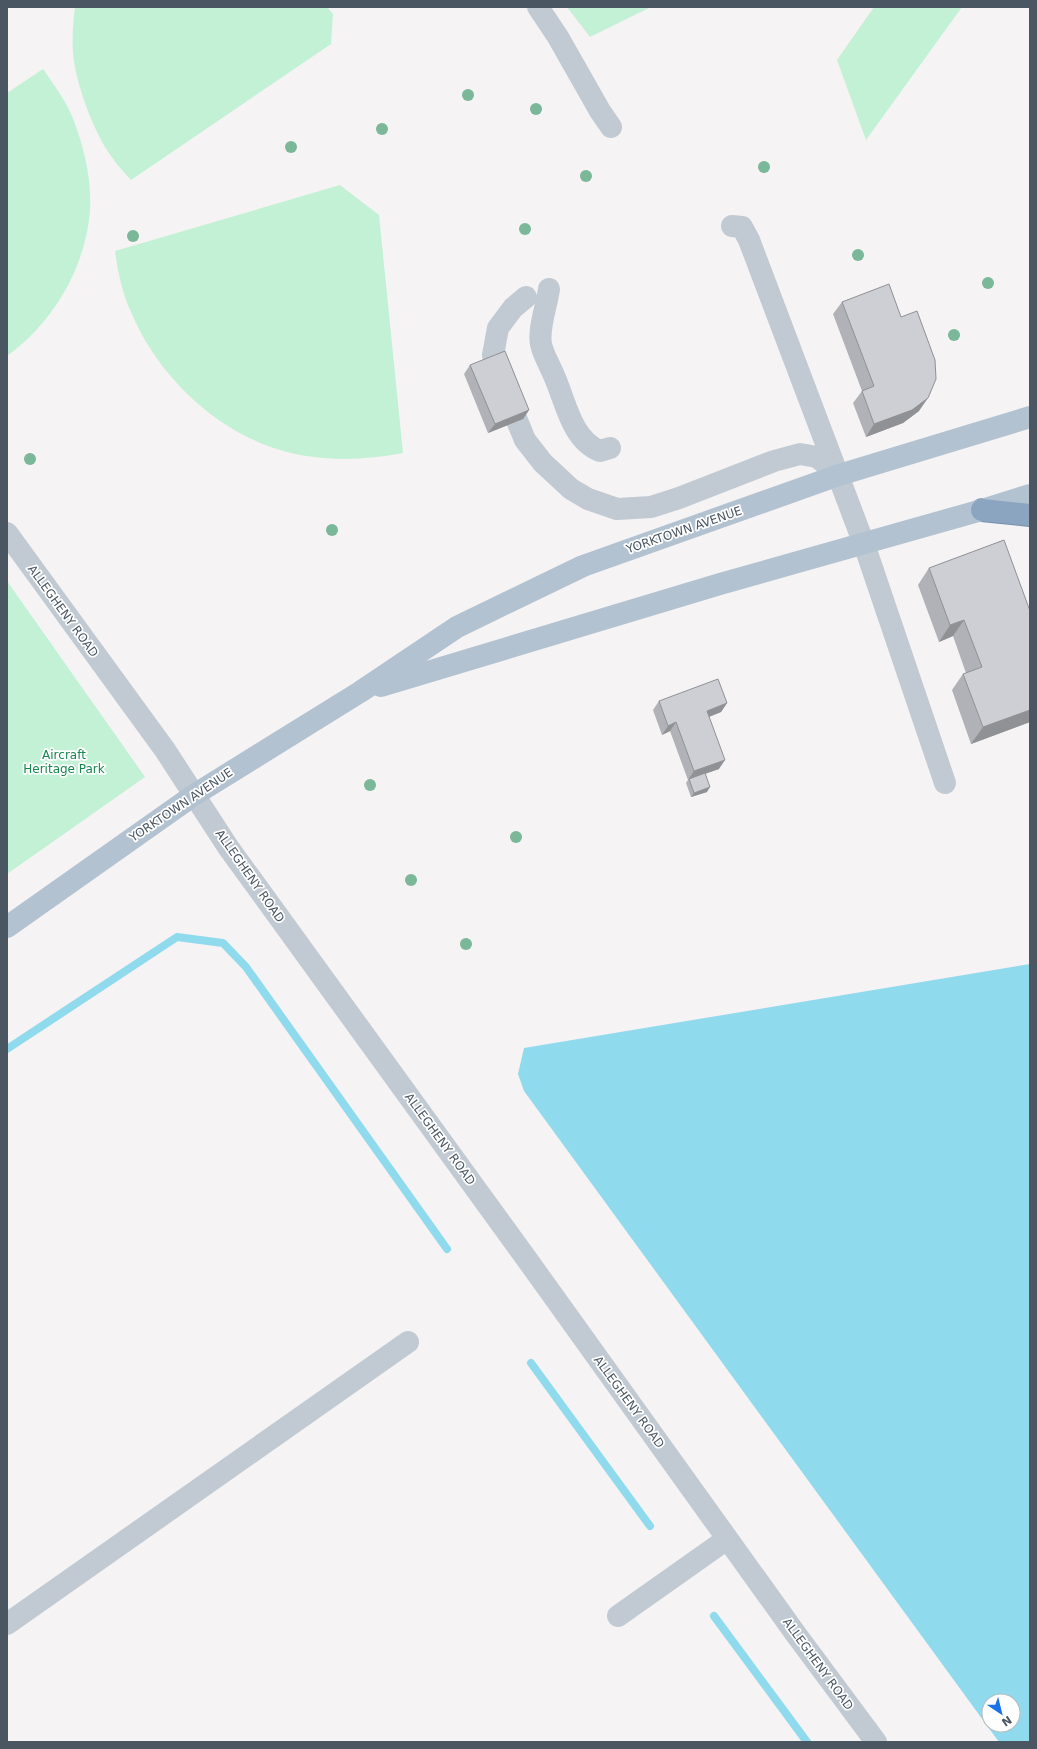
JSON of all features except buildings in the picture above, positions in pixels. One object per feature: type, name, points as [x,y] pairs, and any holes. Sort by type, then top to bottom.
[{"type":"highway","points":[[982,510],[1030,514]]},
{"type":"main road","name":"YORKTOWN AVENUE","points":[[7,927],[194,795],[360,692],[457,627],[583,566],[839,475],[1030,417]]},
{"type":"main road","name":"YORKTOWN AVENUE","points":[[360,692],[720,584],[864,544],[1030,495]]},
{"type":"street","points":[[538,7],[558,37],[600,111],[612,127]]},
{"type":"street","points":[[732,226],[742,227],[749,240],[839,475],[945,783]]},
{"type":"street","points":[[550,289],[543,320],[541,343],[576,429],[582,438],[592,448],[600,451],[610,448]]},
{"type":"street","points":[[526,297],[513,308],[498,328],[493,355],[494,360],[525,440],[543,463],[571,489],[588,499],[618,509],[651,507],[679,498],[774,461],[800,454],[817,457],[839,475]]},
{"type":"street","name":"ALLEGHENY ROAD","points":[[7,533],[165,750],[228,847],[526,1258],[727,1539],[876,1742]]},
{"type":"street","points":[[7,1624],[408,1342]]},
{"type":"street","points":[[618,1616],[727,1539]]},
{"type":"green space","points":[[75,7],[327,7],[333,14],[331,44],[131,180],[116,162],[98,134],[81,92],[73,53]]},
{"type":"green space","points":[[567,7],[651,7],[590,37]]},
{"type":"green space","points":[[874,7],[962,7],[866,140],[837,60]]},
{"type":"green space","points":[[43,69],[68,107],[78,131],[84,153],[90,187],[90,210],[82,252],[74,273],[64,292],[39,327],[24,343],[7,356],[7,93]]},
{"type":"green space","points":[[340,185],[379,215],[403,453],[356,459],[308,456],[277,449],[253,440],[231,428],[209,413],[189,396],[171,377],[155,356],[142,335],[131,312],[121,282],[115,251]]},
{"type":"green space","name":"Aircraft Heritage Park","points":[[7,581],[145,777],[7,874]]},
{"type":"water","points":[[1030,964],[1030,1742],[999,1742],[992,1733],[1021,1733],[1021,1693],[981,1693],[981,1717],[524,1091],[518,1074],[524,1048]]},
{"type":"waterway","points":[[7,1049],[177,937],[223,943],[246,967],[447,1249]]},
{"type":"waterway","points":[[531,1363],[650,1526]]},
{"type":"waterway","points":[[714,1616],[807,1742]]}]
